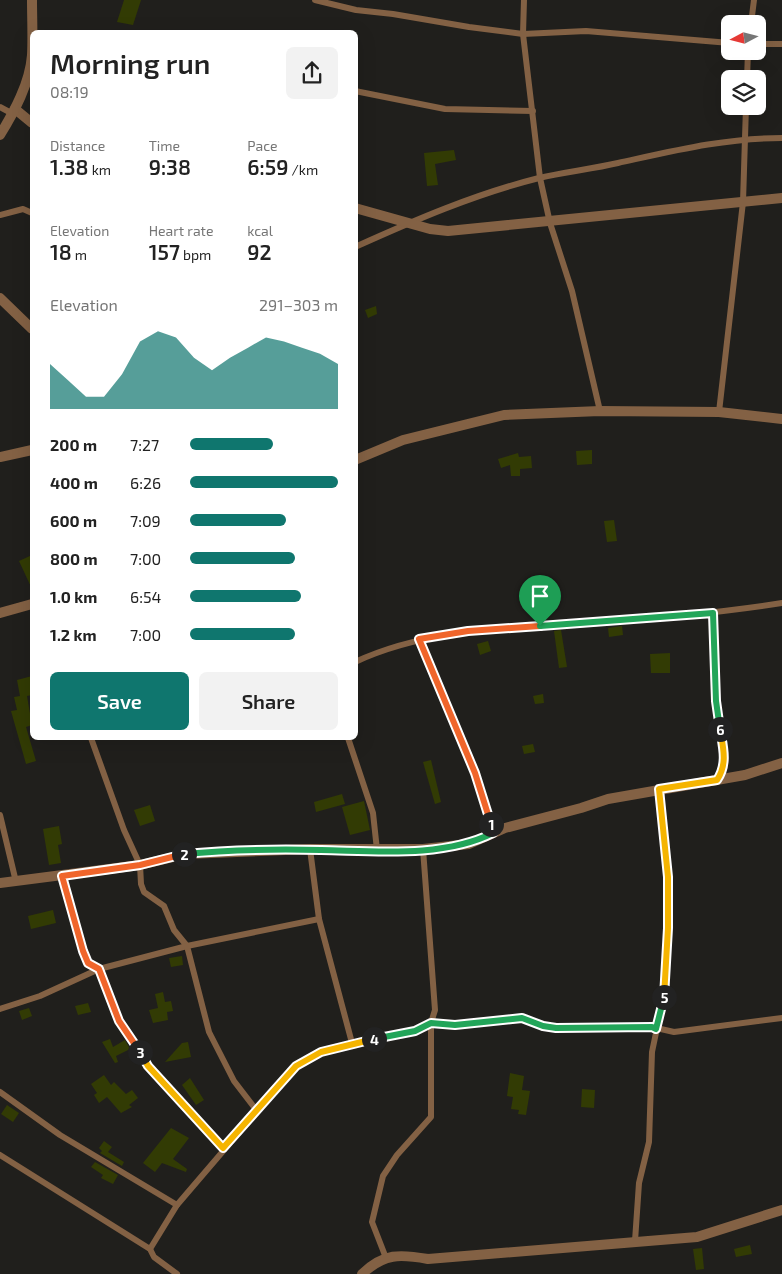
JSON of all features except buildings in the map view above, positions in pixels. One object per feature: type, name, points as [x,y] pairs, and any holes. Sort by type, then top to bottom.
[{"type":"street","points":[[32,0],[32,30]]},
{"type":"street","points":[[0,135],[14,111],[24,85],[30,59]]},
{"type":"street","points":[[14,111],[30,122]]},
{"type":"street","points":[[358,209],[430,229],[448,231],[782,198]]},
{"type":"street","points":[[0,298],[30,327]]},
{"type":"street","points":[[358,459],[403,440],[504,415],[600,411],[719,412],[782,419]]},
{"type":"street","points":[[0,457],[30,450]]},
{"type":"street","points":[[0,613],[30,605]]},
{"type":"street","points":[[0,883],[140,865],[186,854],[423,849],[469,844],[493,833],[608,799],[745,775],[782,763]]},
{"type":"street","points":[[362,1274],[386,1258],[404,1255],[428,1259],[697,1236],[782,1210]]},
{"type":"lane","points":[[315,0],[356,10],[523,34],[586,31],[721,42]]},
{"type":"lane","points":[[524,0],[523,34],[540,178],[550,222],[572,290],[600,411]]},
{"type":"lane","points":[[752,15],[754,0]]},
{"type":"lane","points":[[766,44],[782,44]]},
{"type":"lane","points":[[358,92],[445,109],[533,111]]},
{"type":"lane","points":[[0,107],[14,111]]},
{"type":"lane","points":[[719,412],[743,202],[746,115]]},
{"type":"lane","points":[[358,246],[409,222],[449,207],[540,178],[584,171],[672,151],[745,138],[782,138]]},
{"type":"lane","points":[[0,215],[23,210],[30,212]]},
{"type":"lane","points":[[358,661],[398,644],[468,631],[713,613],[782,603]]},
{"type":"lane","points":[[713,613],[716,701],[724,764],[723,771],[717,780]]},
{"type":"lane","points":[[419,639],[475,773],[493,833]]},
{"type":"lane","points":[[93,740],[124,830],[140,865],[141,884],[144,892],[164,906],[174,930],[186,946],[209,1032],[234,1081],[256,1111]]},
{"type":"lane","points":[[349,740],[372,813],[377,850]]},
{"type":"lane","points":[[635,1241],[639,1183],[649,1142],[652,1052],[665,990],[668,877],[659,789]]},
{"type":"lane","points":[[0,815],[16,882]]},
{"type":"lane","points":[[386,1258],[372,1222],[383,1176],[397,1154],[431,1117],[431,1023],[435,1010],[423,849]]},
{"type":"lane","points":[[310,850],[319,919],[352,1043]]},
{"type":"lane","points":[[62,876],[83,951],[88,963],[99,969],[119,1021],[148,1066],[223,1148]]},
{"type":"lane","points":[[0,1009],[40,996],[99,969],[186,946],[319,919]]},
{"type":"lane","points":[[150,1249],[177,1205],[223,1148],[296,1066],[321,1052],[352,1043],[415,1031],[431,1023],[455,1025],[522,1018],[543,1026],[556,1028],[652,1027],[674,1032],[782,1018]]},
{"type":"lane","points":[[0,1092],[67,1140],[177,1205]]},
{"type":"lane","points":[[0,1156],[150,1249],[154,1257],[177,1274]]},
{"type":"route","points":[[713,613],[716,701],[724,764],[723,771],[717,780],[659,789],[664,822],[668,877],[668,928],[665,990],[656,1029],[652,1027],[556,1028],[543,1026],[522,1018],[455,1025],[431,1023],[415,1031],[352,1043],[321,1052],[296,1066],[223,1148],[148,1066],[119,1021],[99,969],[88,963],[83,951],[62,876],[140,865],[186,854],[423,849],[469,844],[482,839],[493,833],[475,773],[419,639],[468,631],[540,626],[616,622],[713,613]]}]
